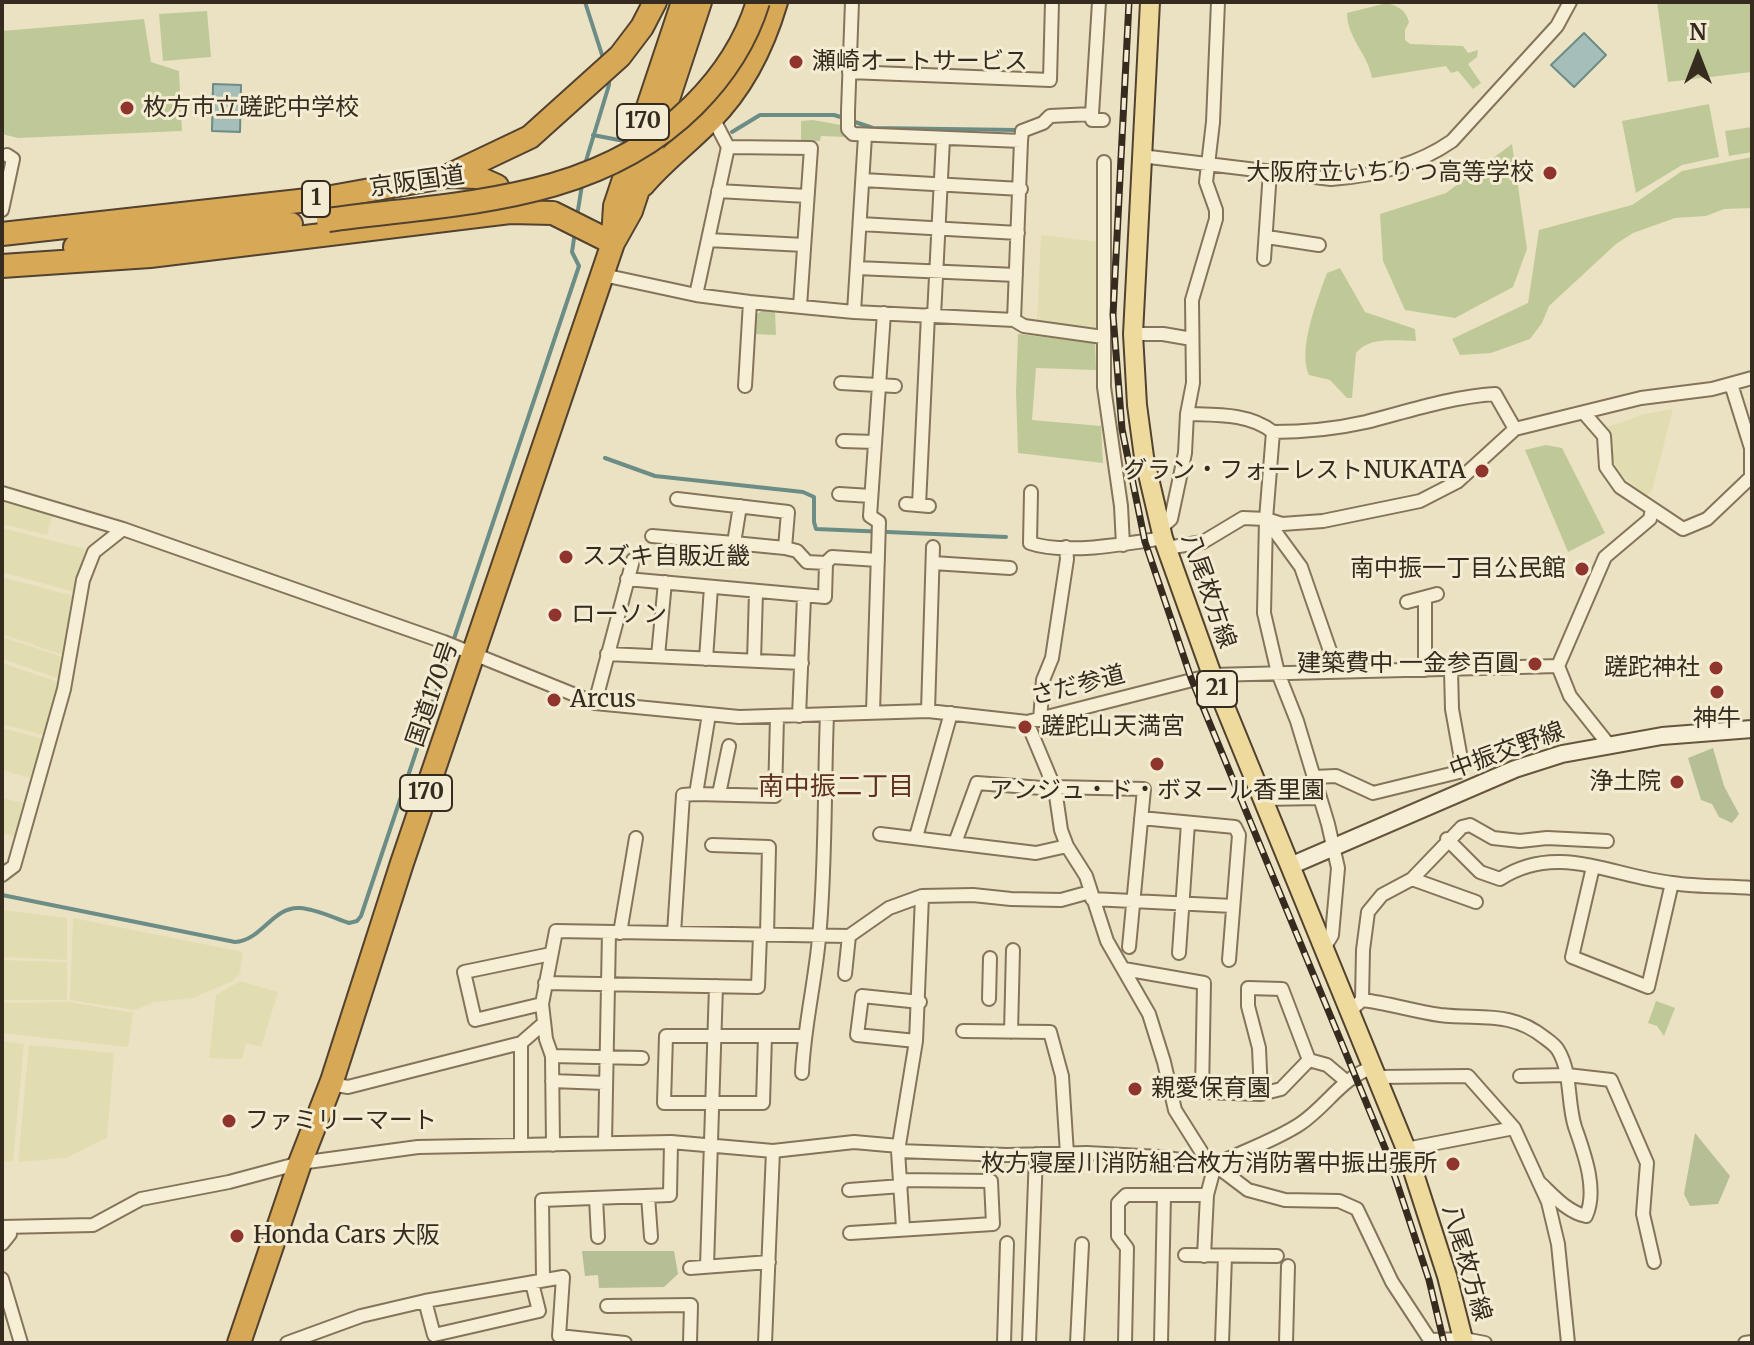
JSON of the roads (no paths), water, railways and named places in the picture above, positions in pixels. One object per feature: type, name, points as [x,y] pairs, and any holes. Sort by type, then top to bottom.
[{"type":"highway","name":"京阪国道","points":[[2,234],[326,198],[448,176],[530,137],[620,56],[642,27],[655,2]]},
{"type":"highway","name":"国道170号","points":[[613,243],[615,206],[683,2]]},
{"type":"highway","name":"国道170号","points":[[239,1343],[300,1163],[331,1084],[458,647],[613,243],[631,211],[700,2]]},
{"type":"highway","name":"京阪国道","points":[[2,255],[328,220],[510,195],[569,182],[622,159],[671,128],[713,86],[738,49],[758,2]]},
{"type":"highway","points":[[637,191],[713,118],[741,82],[764,41],[776,2]]},
{"type":"highway","points":[[448,176],[477,177],[497,186],[510,212]]},
{"type":"highway","points":[[2,266],[150,256],[510,212],[553,213],[613,243]]},
{"type":"main road","name":"八尾枚方線","points":[[1150,2],[1133,334],[1144,457],[1163,538],[1212,675],[1324,948],[1356,1005],[1447,1276],[1464,1341]]},
{"type":"street","points":[[852,2],[848,129],[853,134],[1021,141]]},
{"type":"street","points":[[849,72],[1050,80],[1052,2]]},
{"type":"street","points":[[1014,320],[1022,131],[1043,123],[1050,116],[1097,117],[1099,2]]},
{"type":"street","points":[[1163,538],[1171,519],[1185,453],[1187,414],[1193,383],[1192,300],[1216,219],[1206,189],[1218,2]]},
{"type":"street","points":[[1141,156],[1331,179],[1357,177],[1408,164],[1452,141],[1557,26],[1570,2]]},
{"type":"street","points":[[696,295],[728,147],[713,118]]},
{"type":"street","points":[[854,312],[865,136]]},
{"type":"street","points":[[918,505],[930,382],[931,316],[943,139]]},
{"type":"street","points":[[728,147],[811,148],[800,306]]},
{"type":"street","points":[[2,176],[4,154],[13,159],[2,210]]},
{"type":"street","points":[[1104,162],[1104,387],[1121,506],[1123,545]]},
{"type":"street","points":[[1264,259],[1270,171]]},
{"type":"street","points":[[863,180],[1021,189]]},
{"type":"street","points":[[718,191],[807,196]]},
{"type":"street","points":[[860,224],[1018,233]]},
{"type":"street","points":[[1267,237],[1319,245]]},
{"type":"street","points":[[708,240],[804,245]]},
{"type":"street","points":[[857,268],[1016,275]]},
{"type":"street","points":[[603,275],[696,295],[750,302],[854,312],[1014,320],[1024,326],[1103,337]]},
{"type":"street","points":[[745,386],[750,302]]},
{"type":"street","points":[[873,712],[879,530],[870,516],[884,313]]},
{"type":"street","points":[[1133,334],[1163,334],[1192,339]]},
{"type":"street","points":[[1031,492],[1030,543],[1044,548],[1123,545],[1163,538],[1203,542],[1243,518],[1266,519],[1282,524],[1323,521],[1420,501],[1457,482],[1515,429],[1641,398],[1712,389],[1752,378]]},
{"type":"street","points":[[841,383],[895,386]]},
{"type":"street","points":[[1584,413],[1604,436],[1606,467],[1620,487],[1683,529],[1707,519],[1751,478],[1751,448],[1731,384]]},
{"type":"street","points":[[1187,414],[1261,422],[1273,432],[1315,431],[1365,422],[1432,403],[1495,394],[1515,429]]},
{"type":"street","points":[[1273,432],[1266,519],[1264,613],[1280,678],[1297,721],[1334,846],[1338,875],[1332,935],[1324,948]]},
{"type":"street","points":[[843,441],[875,442]]},
{"type":"street","points":[[693,501],[695,487]]},
{"type":"street","name":"さだ参道","points":[[2,493],[123,529],[458,647],[595,703],[777,717],[928,711],[1034,721],[1212,675],[1280,678],[1319,671],[1558,666]]},
{"type":"street","points":[[839,494],[871,496]]},
{"type":"street","points":[[677,499],[788,512],[785,548]]},
{"type":"street","points":[[734,543],[740,506]]},
{"type":"street","points":[[1609,745],[1570,696],[1558,666],[1605,557],[1650,519],[1652,509]]},
{"type":"street","points":[[1266,519],[1301,567],[1337,671]]},
{"type":"street","points":[[2,875],[14,866],[60,704],[83,580],[94,552],[123,529]]},
{"type":"street","points":[[652,536],[785,548],[797,551],[807,562],[826,563]]},
{"type":"street","points":[[928,711],[933,547]]},
{"type":"street","points":[[1066,547],[1067,559],[1052,658],[1043,680],[1034,721],[1054,788],[1061,830],[1086,876],[1107,941],[1149,1014],[1175,1110],[1204,1156],[1248,1190],[1285,1200],[1339,1201],[1357,1209],[1392,1282],[1429,1341],[1485,1343]]},
{"type":"street","points":[[627,579],[825,597],[826,563],[832,557],[878,560]]},
{"type":"street","points":[[595,703],[633,560]]},
{"type":"street","points":[[933,563],[1010,568]]},
{"type":"street","points":[[658,656],[665,582]]},
{"type":"street","points":[[706,659],[711,587]]},
{"type":"street","points":[[754,661],[756,592]]},
{"type":"street","points":[[1407,602],[1431,596],[1425,670]]},
{"type":"street","points":[[799,716],[804,597]]},
{"type":"street","points":[[607,654],[802,663]]},
{"type":"street","points":[[1451,670],[1452,709],[1464,791]]},
{"type":"street","points":[[916,837],[951,713]]},
{"type":"street","points":[[696,794],[709,714]]},
{"type":"street","points":[[802,1073],[803,1036],[812,997],[819,936],[827,715]]},
{"type":"street","points":[[674,933],[683,795],[775,796],[777,717]]},
{"type":"street","name":"中振交野線","points":[[1290,866],[1515,769],[1562,754],[1700,732],[1752,729]]},
{"type":"street","points":[[719,794],[729,746]]},
{"type":"street","points":[[1313,777],[1336,776],[1373,793],[1459,772]]},
{"type":"street","points":[[955,843],[977,783],[1144,789],[1129,947]]},
{"type":"street","points":[[1262,799],[1319,798]]},
{"type":"street","points":[[1141,818],[1235,827],[1239,835],[1229,960]]},
{"type":"street","points":[[1179,953],[1188,823]]},
{"type":"street","points":[[1539,1182],[1564,1205],[1586,1216],[1591,1194],[1570,1111],[1567,1075],[1557,1048],[1539,1033],[1503,1017],[1436,1015],[1386,1003],[1356,1005],[1368,912],[1382,895],[1412,879],[1447,839],[1462,827],[1470,825],[1493,838],[1520,841],[1547,838],[1607,841]]},
{"type":"street","points":[[880,834],[1036,853],[1067,846]]},
{"type":"street","points":[[605,1143],[606,985],[614,932],[636,838]]},
{"type":"street","points":[[1447,839],[1480,872],[1500,879],[1518,868],[1567,860],[1672,883],[1752,888]]},
{"type":"street","points":[[545,983],[758,987],[769,847],[712,845]]},
{"type":"street","points":[[1593,867],[1572,957],[1648,987],[1672,883]]},
{"type":"street","points":[[1412,879],[1476,902]]},
{"type":"street","points":[[553,1145],[552,1056],[542,1004],[556,931],[849,936],[889,908],[922,896],[973,895],[1061,900],[1091,895],[1233,906]]},
{"type":"street","points":[[903,1228],[898,1149],[920,1002],[922,896]]},
{"type":"street","points":[[845,974],[849,936]]},
{"type":"street","points":[[1011,1032],[1013,950]]},
{"type":"street","points":[[542,1004],[475,1020],[464,972],[551,954]]},
{"type":"street","points":[[989,999],[990,958]]},
{"type":"street","points":[[1124,969],[1204,983],[1202,1092],[1261,1094],[1281,1089],[1309,1060]]},
{"type":"street","points":[[989,972],[1013,973]]},
{"type":"street","points":[[707,1266],[716,986]]},
{"type":"street","points":[[1261,1094],[1259,1048],[1248,1006],[1248,988],[1282,989],[1309,1060]]},
{"type":"street","points":[[916,1041],[857,1035],[862,996],[920,1002]]},
{"type":"street","points":[[331,1084],[348,1087],[521,1043],[544,1023]]},
{"type":"street","points":[[963,1031],[1050,1032],[1062,1076],[1067,1154]]},
{"type":"street","points":[[765,1036],[763,1103],[664,1103],[666,1036],[714,1037],[765,1036],[803,1036]]},
{"type":"street","points":[[521,1043],[521,1145]]},
{"type":"street","points":[[552,1056],[642,1058]]},
{"type":"street","points":[[1309,1060],[1350,1077]]},
{"type":"street","points":[[6,1228],[93,1225],[141,1199],[229,1182],[300,1163],[418,1147],[671,1142],[773,1151],[854,1142],[898,1149],[1160,1157],[1215,1165],[1279,1137],[1303,1122],[1350,1077],[1376,1072],[1468,1076],[1514,1128],[1548,1202],[1558,1244],[1568,1343]]},
{"type":"street","points":[[1520,1076],[1567,1075],[1611,1080],[1647,1163],[1643,1214],[1654,1262]]},
{"type":"street","points":[[552,1081],[605,1083]]},
{"type":"street","points":[[1406,1149],[1514,1128]]},
{"type":"street","points":[[425,1301],[434,1335],[539,1311],[537,1282],[542,1200],[670,1195],[671,1142]]},
{"type":"street","points":[[765,1343],[773,1151]]},
{"type":"street","points":[[1029,1343],[1036,1154]]},
{"type":"street","points":[[1204,1256],[1207,1195],[1215,1165]]},
{"type":"street","points":[[849,1190],[900,1183],[991,1181],[993,1201],[993,1224],[850,1233]]},
{"type":"street","points":[[1125,1343],[1127,1248],[1118,1236],[1118,1203],[1126,1195],[1207,1195]]},
{"type":"street","points":[[1161,1343],[1164,1195]]},
{"type":"street","points":[[648,1196],[651,1237]]},
{"type":"street","points":[[596,1198],[598,1237]]},
{"type":"street","points":[[2,1244],[10,1234],[6,1228]]},
{"type":"street","points":[[1004,1343],[1007,1243]]},
{"type":"street","points":[[1077,1343],[1082,1244]]},
{"type":"street","points":[[1185,1255],[1277,1256]]},
{"type":"street","points":[[1222,1343],[1225,1256]]},
{"type":"street","points":[[690,1268],[769,1262]]},
{"type":"street","points":[[1286,1343],[1288,1266]]},
{"type":"street","points":[[287,1343],[361,1316],[425,1301],[563,1277],[559,1336],[625,1343]]},
{"type":"street","points":[[2,1279],[21,1343]]},
{"type":"street","points":[[607,1306],[691,1305],[690,1343]]},
{"type":"street","points":[[1745,1343],[1752,1342]]},
{"type":"water","points":[[1584,33],[1606,55],[1574,87],[1551,65]]},
{"type":"water","points":[[213,84],[241,85],[240,132],[212,131]]},
{"type":"waterway","points":[[585,2],[604,61]]},
{"type":"waterway","points":[[585,164],[609,77]]},
{"type":"waterway","points":[[732,132],[760,115],[834,115],[844,118]]},
{"type":"waterway","points":[[852,121],[873,128],[1017,130]]},
{"type":"waterway","points":[[593,135],[624,141]]},
{"type":"waterway","points":[[577,216],[582,185]]},
{"type":"waterway","points":[[2,895],[235,942],[252,936],[282,912],[291,909],[312,910],[349,923],[357,921],[579,266],[572,252],[575,232]]},
{"type":"waterway","points":[[605,458],[655,476],[803,492],[814,497],[816,529],[1006,537]]},
{"type":"railway","points":[[1129,2],[1113,315],[1122,429],[1145,542],[1191,678],[1387,1153],[1429,1280],[1444,1343]]},
{"type":"place","name":"瀬崎オートサービス","points":[[796,62]]},
{"type":"place","name":"枚方市立蹉跎中学校","points":[[127,108]]},
{"type":"place","name":"大阪府立いちりつ高等学校","points":[[1550,173]]},
{"type":"place","name":"グラン・フォーレストNUKATA","points":[[1482,471]]},
{"type":"place","name":"スズキ自販近畿","points":[[566,557]]},
{"type":"place","name":"南中振一丁目公民館","points":[[1582,569]]},
{"type":"place","name":"ローソン","points":[[555,615]]},
{"type":"place","name":"建築費中 一金参百圓","points":[[1535,664]]},
{"type":"place","name":"蹉跎神社","points":[[1716,668]]},
{"type":"place","name":"神牛","points":[[1717,692]]},
{"type":"place","name":"Arcus","points":[[554,700]]},
{"type":"place","name":"蹉跎山天満宮","points":[[1025,727]]},
{"type":"place","name":"アンジュ・ド・ボヌール香里園","points":[[1157,764]]},
{"type":"place","name":"浄土院","points":[[1677,782]]},
{"type":"place","name":"親愛保育園","points":[[1135,1089]]},
{"type":"place","name":"ファミリーマート","points":[[229,1121]]},
{"type":"place","name":"枚方寝屋川消防組合枚方消防署中振出張所","points":[[1453,1164]]},
{"type":"place","name":"Honda Cars 大阪","points":[[237,1236]]},
{"type":"district","name":"南中振二丁目","points":[[836,788]]}]
